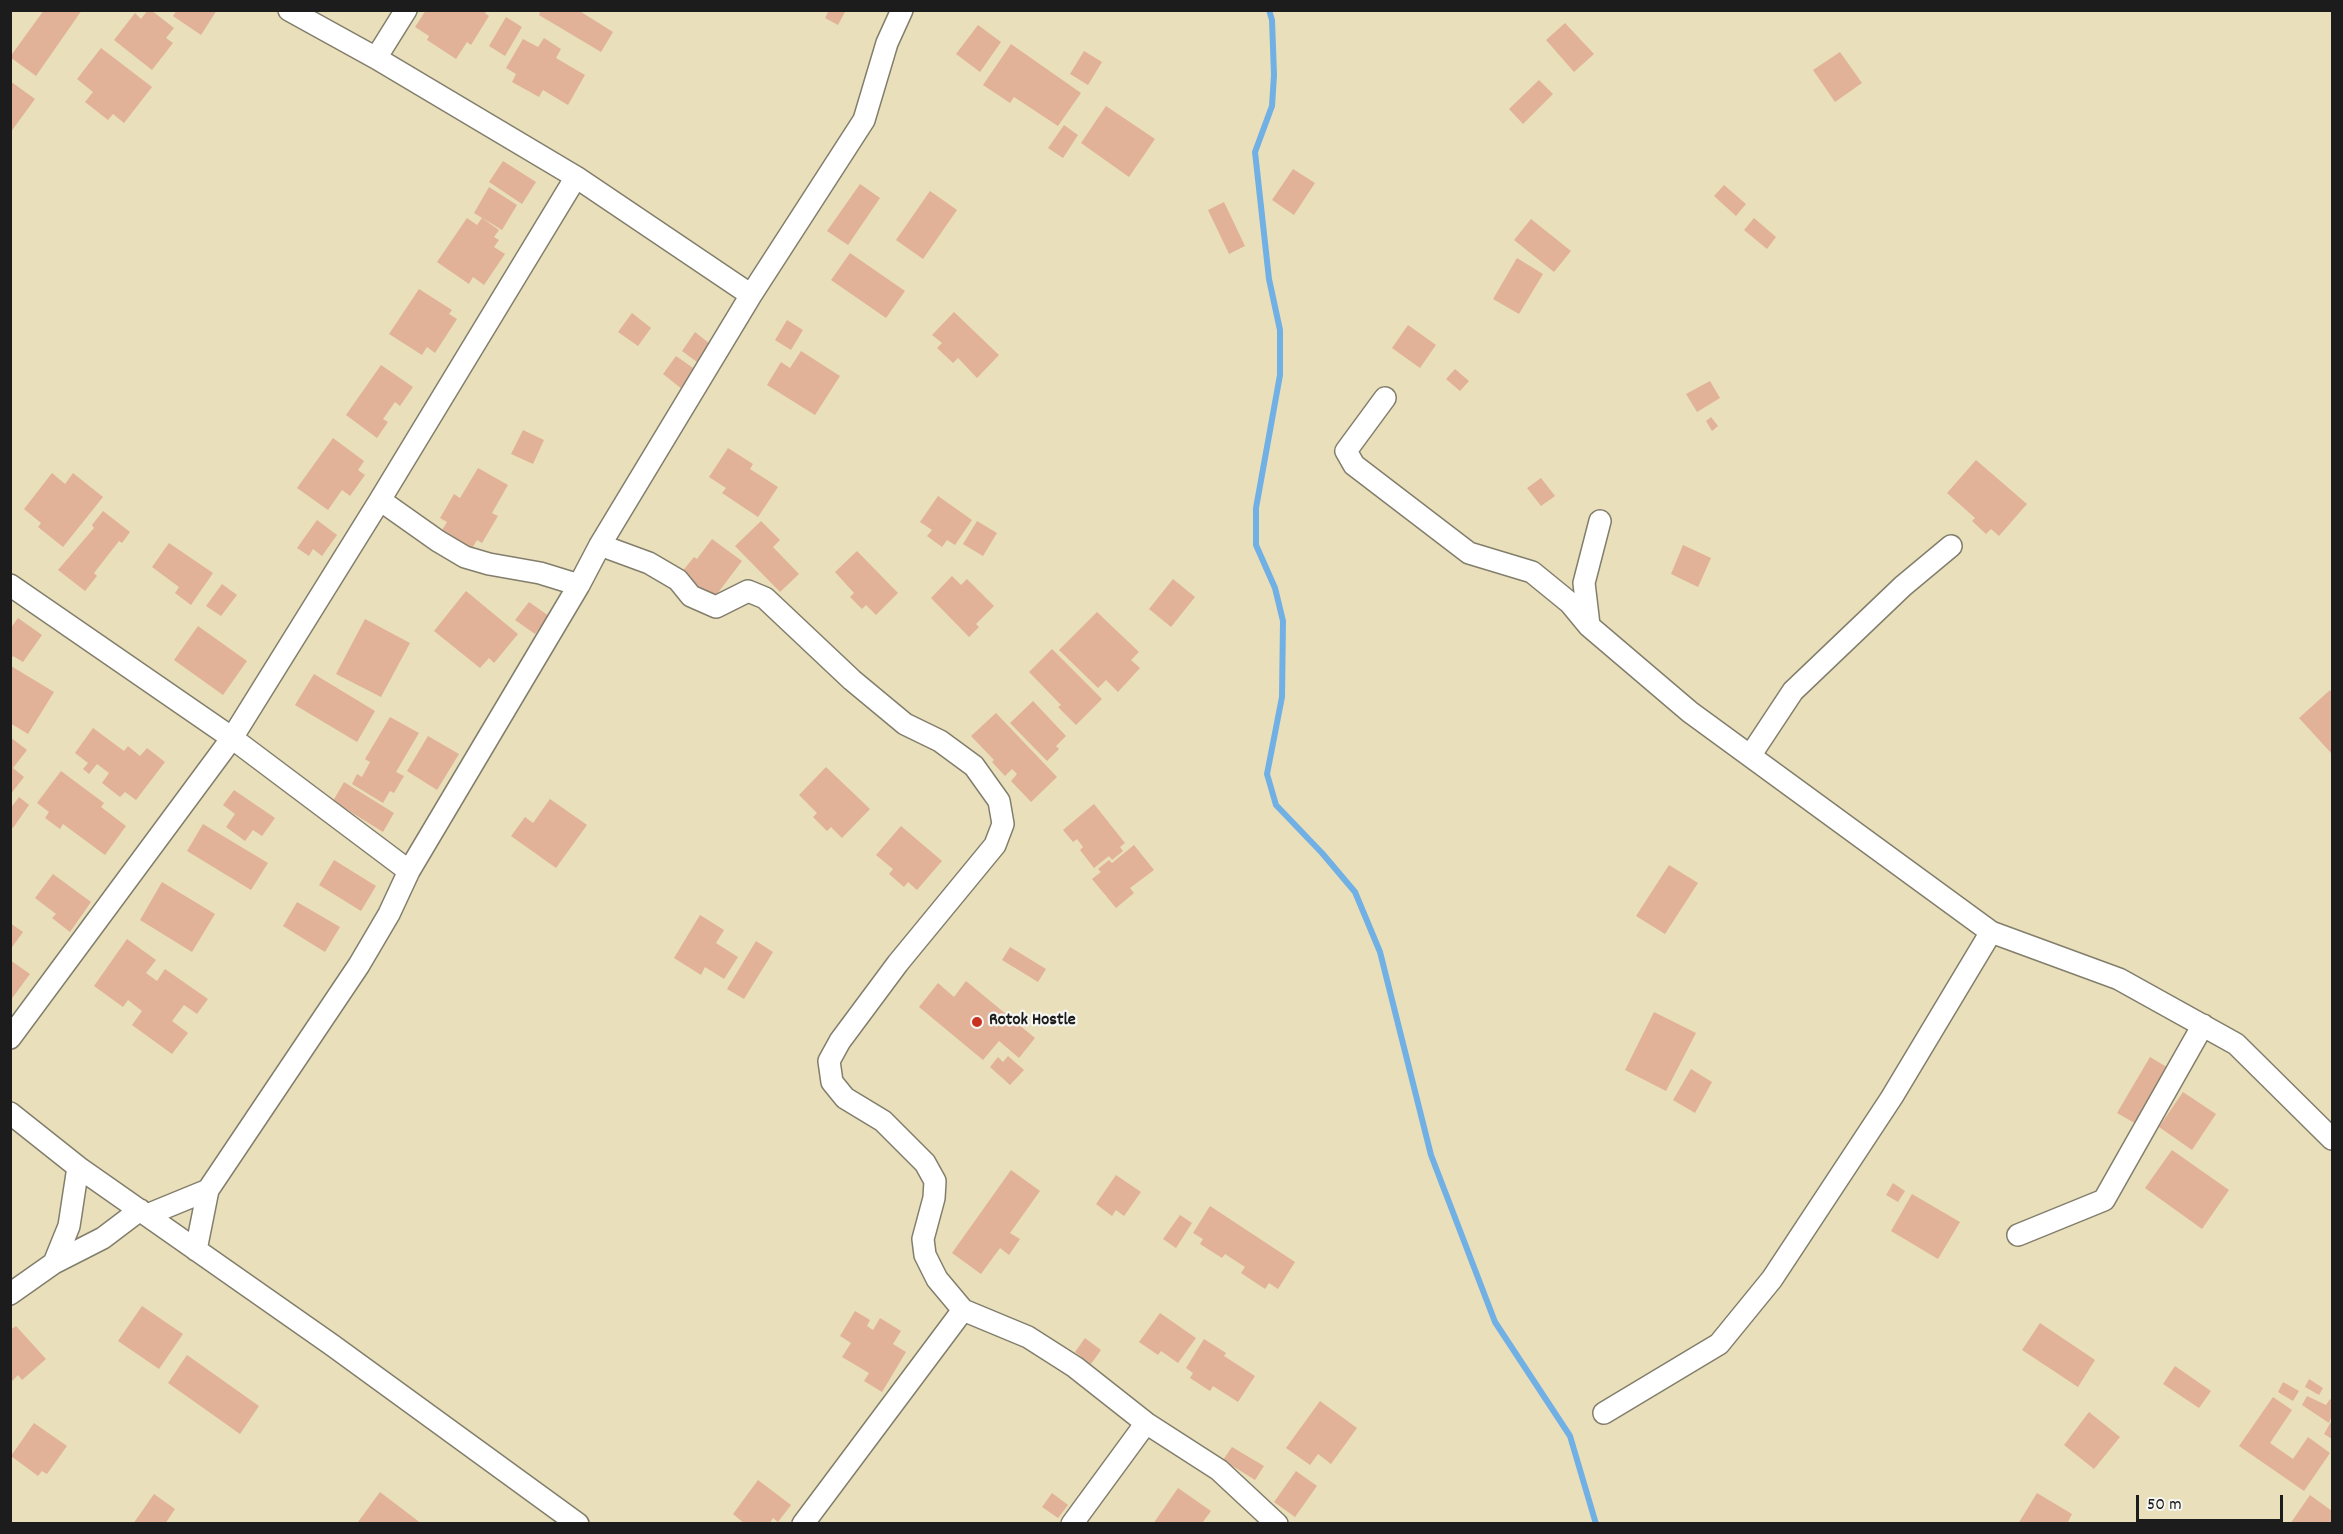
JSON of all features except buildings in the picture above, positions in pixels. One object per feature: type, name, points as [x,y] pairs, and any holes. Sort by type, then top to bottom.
[{"type":"street","points":[[289,10],[376,58],[576,177],[751,295]]},
{"type":"street","points":[[376,58],[406,10]]},
{"type":"street","points":[[196,1250],[208,1190],[359,965],[409,872],[579,585],[600,545],[751,295],[864,120],[888,43],[902,10]]},
{"type":"street","points":[[10,1038],[232,738],[576,177]]},
{"type":"street","points":[[1385,398],[1346,451],[1354,465],[1469,554],[1532,572],[1570,603],[1589,626],[1690,712],[1991,932],[2119,979],[2236,1044],[2332,1139]]},
{"type":"street","points":[[380,500],[465,557],[489,564],[540,573],[579,585]]},
{"type":"street","points":[[1589,626],[1584,583],[1600,521]]},
{"type":"street","points":[[600,545],[649,563],[678,580],[691,596],[716,607],[748,591],[765,598],[852,680],[905,724],[940,741],[974,766],[999,801],[1003,824],[995,845],[898,963],[840,1041],[829,1061],[832,1082],[845,1098],[883,1121],[926,1163],[935,1181],[934,1198],[923,1239],[925,1255],[937,1279],[963,1310],[1029,1337],[1075,1367],[1146,1423],[1219,1470],[1277,1524]]},
{"type":"street","points":[[1750,756],[1793,691],[1903,586],[1952,546]]},
{"type":"street","points":[[14,593],[232,738],[409,872]]},
{"type":"street","points":[[1604,1413],[1719,1344],[1772,1279],[1892,1097],[1991,932]]},
{"type":"street","points":[[2018,1235],[2104,1200],[2203,1025]]},
{"type":"street","points":[[10,1113],[78,1167],[332,1345],[572,1521]]},
{"type":"street","points":[[54,1263],[69,1226],[78,1167]]},
{"type":"street","points":[[10,1294],[54,1263],[143,1213],[208,1190]]},
{"type":"street","points":[[803,1524],[963,1310]]},
{"type":"street","points":[[1072,1524],[1146,1423]]},
{"type":"waterway","points":[[1269,10],[1272,20],[1274,75],[1272,106],[1255,152],[1269,279],[1280,330],[1280,375],[1256,508],[1256,545],[1275,588],[1283,621],[1282,697],[1267,774],[1276,805],[1355,892],[1380,952],[1431,1155],[1495,1322],[1570,1436],[1596,1524]]},
{"type":"place","name":"Rotok Hostle","points":[[977,1022]]}]
